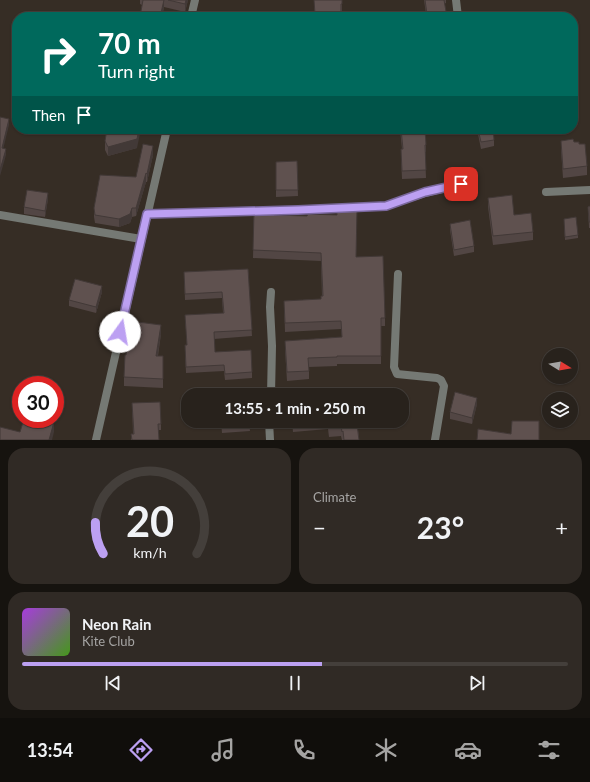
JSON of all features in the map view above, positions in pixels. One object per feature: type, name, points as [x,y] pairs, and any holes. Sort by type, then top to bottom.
[{"type":"street","points":[[192,12],[195,0]]},
{"type":"street","points":[[456,0],[457,12]]},
{"type":"street","points":[[96,440],[166,134]]},
{"type":"street","points":[[147,214],[386,206],[425,192],[461,184]]},
{"type":"street","points":[[546,192],[590,190]]},
{"type":"street","points":[[0,215],[141,239]]},
{"type":"street","points":[[398,274],[394,368],[397,374],[437,378],[441,380],[444,386],[435,440]]},
{"type":"street","points":[[271,292],[271,388]]},
{"type":"street","points":[[269,428],[270,440]]},
{"type":"building","points":[[143,0],[164,0],[161,12],[141,12]]},
{"type":"building","points":[[168,0],[186,0],[185,4]]},
{"type":"building","points":[[314,0],[342,0],[341,12],[315,12]]},
{"type":"building","points":[[425,0],[444,0],[446,12],[427,12]]},
{"type":"building","points":[[0,117],[9,119],[2,148],[6,149],[0,170]]},
{"type":"building","points":[[106,134],[138,134],[137,139],[108,147],[105,141]]},
{"type":"building","points":[[402,134],[425,134],[426,170],[402,171],[401,149],[403,149]]},
{"type":"building","points":[[479,134],[493,134],[494,140],[481,142]]},
{"type":"building","points":[[573,139],[574,142],[585,144],[587,166],[563,169],[561,141]]},
{"type":"building","points":[[143,144],[153,146],[147,174],[146,173],[136,208],[132,208],[130,214],[119,219],[95,215],[94,208],[100,175],[136,177]]},
{"type":"building","points":[[297,161],[298,190],[276,190],[276,162]]},
{"type":"building","points":[[27,190],[48,193],[45,211],[24,207]]},
{"type":"building","points":[[512,195],[514,215],[531,213],[533,232],[493,236],[488,198]]},
{"type":"building","points":[[590,206],[590,222],[589,222],[588,207]]},
{"type":"building","points":[[337,210],[357,210],[356,257],[383,256],[385,318],[381,318],[381,356],[337,356],[308,358],[309,371],[287,372],[285,341],[342,337],[341,321],[285,323],[284,301],[321,299],[321,296],[323,296],[321,253],[253,250],[254,212],[274,212],[274,215],[307,216],[308,214],[337,215]]},
{"type":"building","points":[[576,217],[578,235],[565,237],[564,219]]},
{"type":"building","points":[[470,220],[474,246],[454,250],[450,224]]},
{"type":"building","points":[[248,269],[252,330],[214,332],[215,352],[251,350],[252,372],[225,374],[224,365],[186,367],[185,345],[187,345],[185,315],[224,313],[222,292],[185,294],[184,272]]},
{"type":"building","points":[[75,279],[102,286],[96,307],[69,300]]},
{"type":"building","points":[[130,321],[161,325],[156,356],[163,356],[163,379],[124,377],[125,355]]},
{"type":"building","points":[[455,392],[477,398],[472,418],[450,412]]},
{"type":"building","points":[[160,402],[161,424],[158,424],[159,440],[132,440],[131,434],[134,434],[132,403]]},
{"type":"building","points":[[512,421],[539,421],[539,440],[477,440],[478,429],[511,434]]},
{"type":"building","points":[[0,427],[20,432],[21,428],[52,428],[49,440],[0,440]]},
{"type":"building","points":[[341,428],[357,428],[359,440],[344,440],[343,431],[342,432]]},
{"type":"route","points":[[120,332],[147,214],[386,206],[425,192],[461,184]]}]
